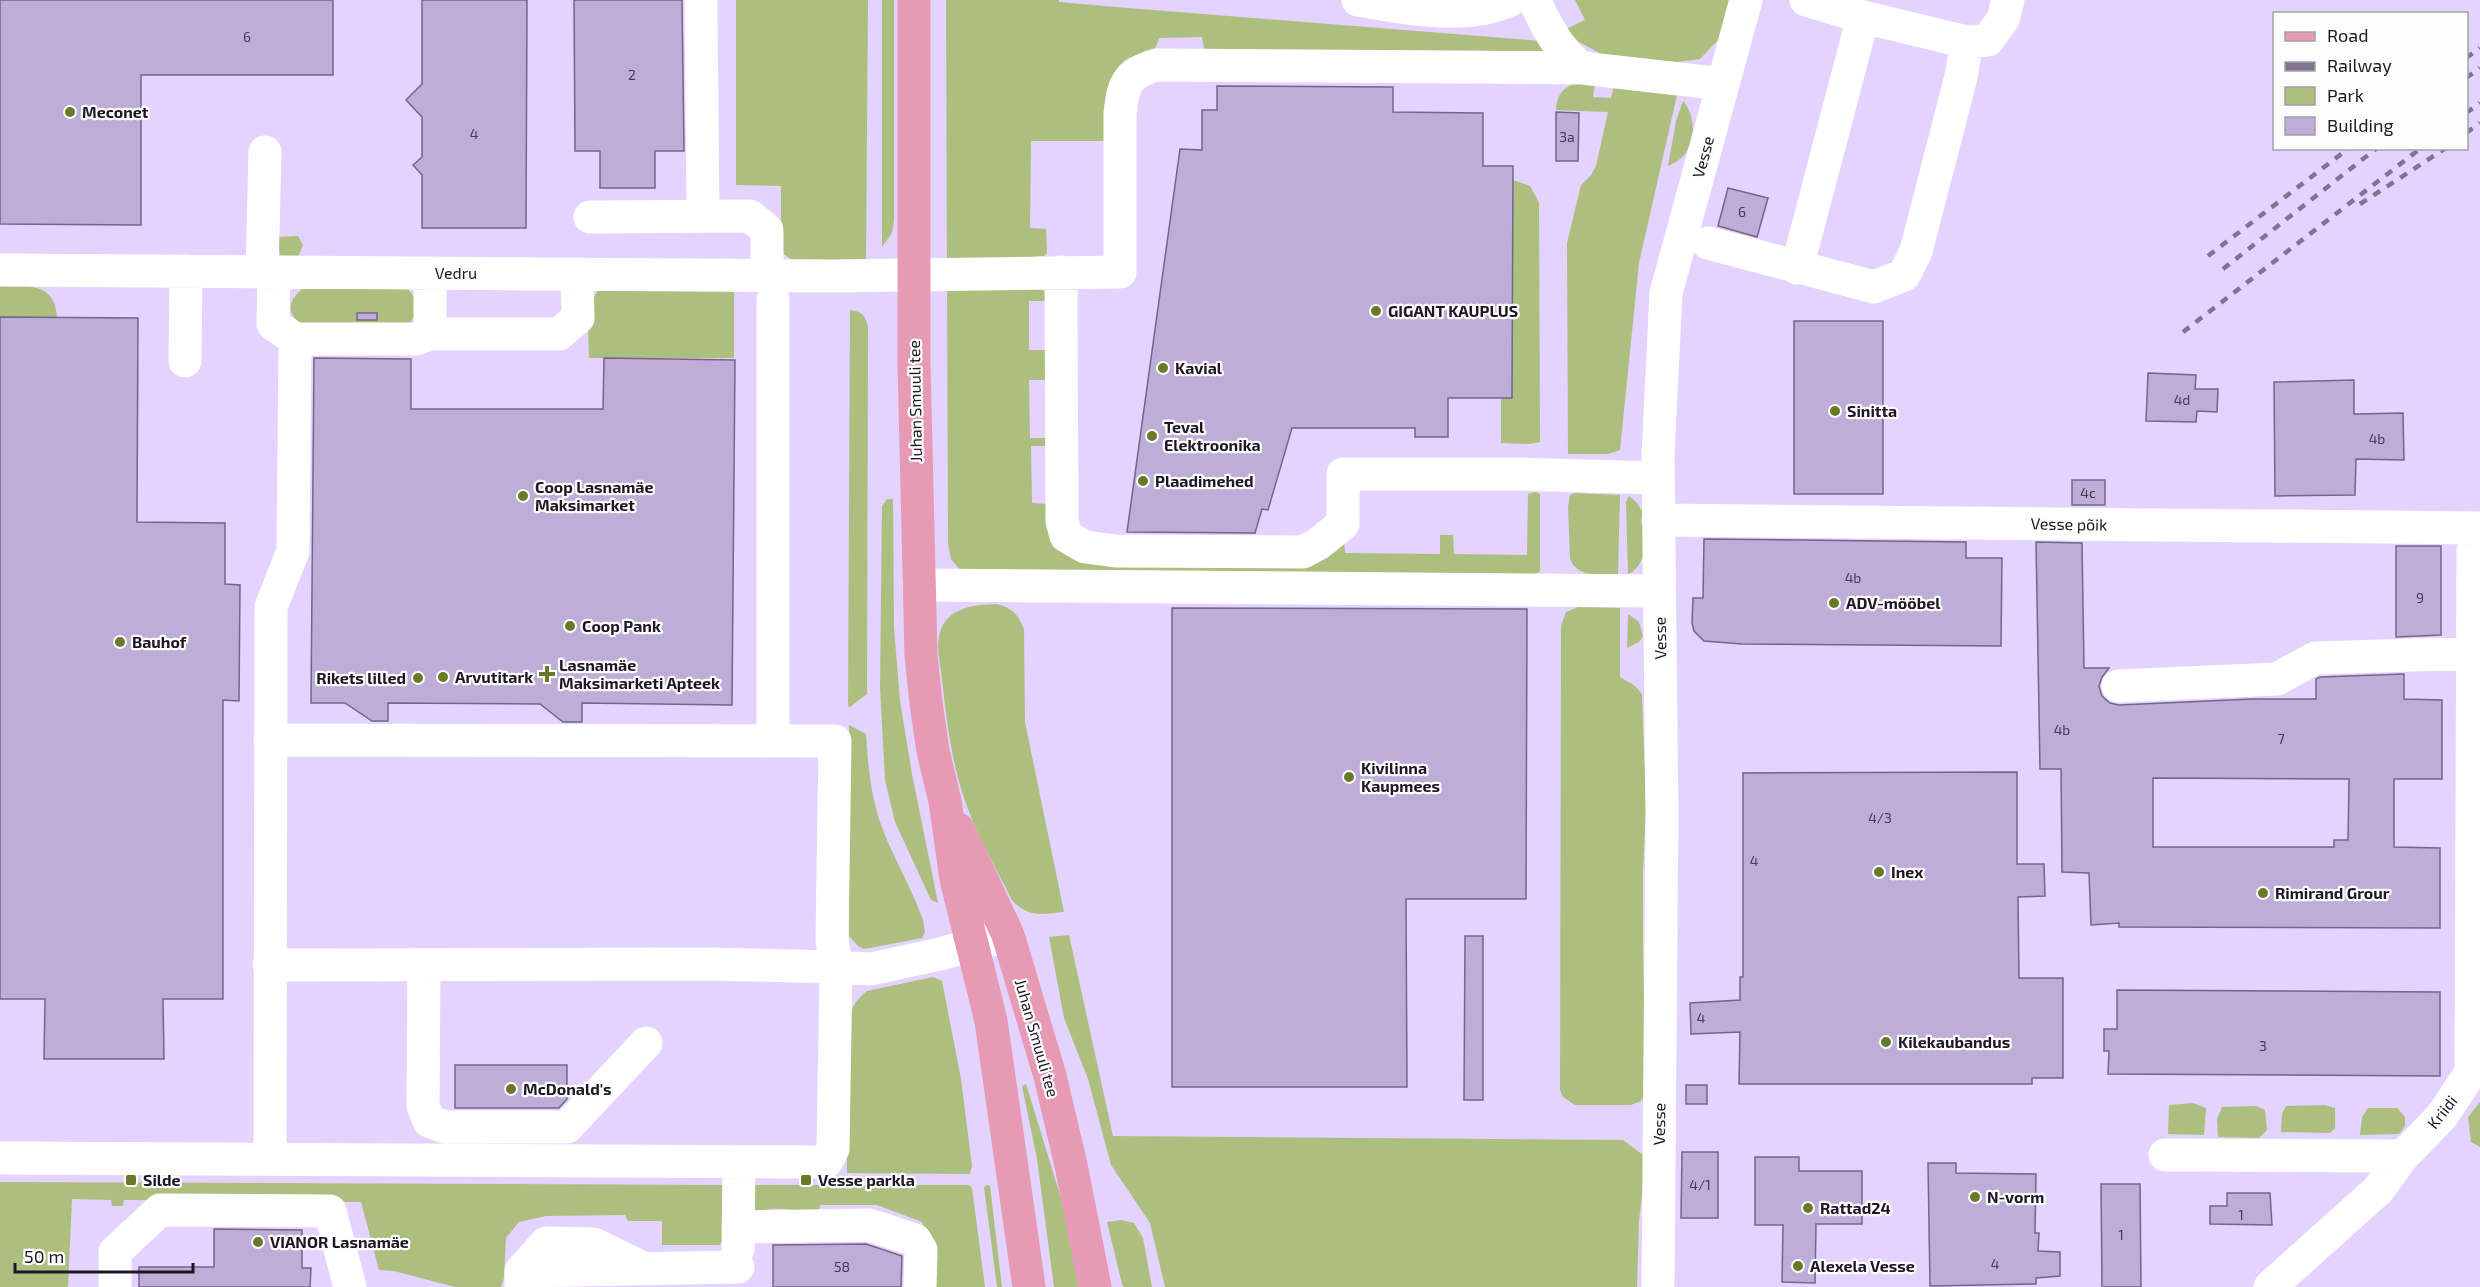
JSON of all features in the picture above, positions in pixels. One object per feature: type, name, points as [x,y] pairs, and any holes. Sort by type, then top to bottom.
[{"type":"main road","name":"Juhan Smuuli tee","points":[[914,0],[913,274],[921,655],[926,703],[945,801],[956,879],[991,1021],[1029,1287]]},
{"type":"main road","name":"Juhan Smuuli tee","points":[[945,801],[1008,935],[1050,1076],[1095,1279]]},
{"type":"main road","points":[[1014,1287],[1019,1215]]},
{"type":"street","points":[[701,0],[703,216]]},
{"type":"street","points":[[1358,0],[1435,13],[1498,5],[1510,0]]},
{"type":"street","points":[[1534,0],[1552,36],[1565,55],[1582,68],[1723,84]]},
{"type":"street","name":"Vesse","points":[[1658,1287],[1662,826],[1658,478],[1666,293],[1746,0]]},
{"type":"street","points":[[1806,0],[1863,17],[1967,42],[1988,40],[2003,19],[2008,0]]},
{"type":"street","points":[[1797,268],[1863,17]]},
{"type":"street","points":[[1708,243],[1874,287],[1904,275],[1916,251],[1961,76],[1967,42]]},
{"type":"street","name":"Vedru","points":[[0,270],[578,274],[770,288],[913,274],[1120,272],[1121,104],[1128,79],[1140,70],[1156,65],[1587,68]]},
{"type":"street","points":[[265,152],[268,272],[273,324],[295,339],[416,339],[430,334],[559,334],[578,318],[578,274]]},
{"type":"street","points":[[590,217],[750,216],[767,230],[770,288],[773,741]]},
{"type":"street","points":[[185,361],[186,272]]},
{"type":"street","points":[[1061,272],[1062,520],[1066,536],[1085,547],[1116,552],[1303,552],[1318,544],[1344,524],[1343,474],[1515,474],[1658,478]]},
{"type":"street","points":[[430,273],[430,334]]},
{"type":"street","points":[[270,1158],[268,965],[271,607],[293,550],[295,339]]},
{"type":"street","name":"Vesse põik","points":[[1658,520],[2477,540]]},
{"type":"street","name":"Kriidi","points":[[2270,1287],[2378,1190],[2403,1156],[2442,1116],[2471,1072],[2476,988],[2477,540]]},
{"type":"street","points":[[919,585],[1011,588],[1659,591]]},
{"type":"street","points":[[2118,686],[2277,679],[2315,657],[2476,653]]},
{"type":"street","points":[[0,1158],[825,1162],[832,1149],[836,967],[832,940],[835,741],[270,740]]},
{"type":"street","points":[[268,965],[424,964],[871,969],[1008,935]]},
{"type":"street","points":[[424,964],[423,1106],[429,1121],[445,1127],[567,1127],[646,1043]]},
{"type":"street","points":[[2165,1155],[2403,1156]]},
{"type":"street","points":[[521,1279],[738,1277],[739,1162]]},
{"type":"street","points":[[115,1287],[115,1252],[160,1210],[330,1210],[350,1287]]},
{"type":"street","points":[[738,1227],[869,1225],[915,1240],[921,1250],[920,1287]]},
{"type":"green space","points":[[736,0],[868,0],[866,259],[793,261],[784,254],[781,248],[781,186],[736,185]]},
{"type":"green space","points":[[882,0],[894,0],[894,220],[892,233],[882,247]]},
{"type":"green space","points":[[946,0],[1059,0],[1059,2],[1116,7],[1542,41],[1557,56],[1205,53],[1202,37],[1159,38],[1154,50],[1124,61],[1112,78],[1107,98],[1108,141],[1031,141],[1030,228],[1046,229],[1047,253],[1044,256],[1031,257],[1040,286],[1045,292],[1045,301],[1029,301],[1029,350],[1046,350],[1046,380],[1029,380],[1030,438],[1047,438],[1047,446],[1031,446],[1032,503],[1049,504],[1049,535],[1344,538],[1345,553],[1440,554],[1440,535],[1453,535],[1454,554],[1527,555],[1528,494],[1535,492],[1540,494],[1540,571],[1536,574],[961,571],[951,559],[948,544]]},
{"type":"green space","points":[[1575,0],[1733,0],[1722,36],[1700,59],[1670,63],[1605,56],[1579,42],[1566,29],[1585,20]]},
{"type":"green space","points":[[1579,82],[1595,84],[1593,97],[1611,98],[1614,86],[1677,95],[1639,263],[1620,450],[1608,454],[1568,454],[1567,243],[1581,185],[1596,166],[1608,112],[1556,110],[1562,92]]},
{"type":"green space","points":[[1683,101],[1692,118],[1692,138],[1684,155],[1668,166],[1676,121]]},
{"type":"green space","points":[[1513,180],[1530,186],[1539,202],[1540,442],[1529,444],[1501,443],[1501,398],[1512,398]]},
{"type":"green space","points":[[298,236],[303,245],[298,257],[287,259],[280,255],[277,237]]},
{"type":"green space","points":[[0,285],[38,288],[51,297],[57,317],[0,317]]},
{"type":"green space","points":[[304,288],[406,288],[416,302],[415,313],[406,327],[308,330],[297,321],[291,310],[293,300]]},
{"type":"green space","points":[[734,288],[734,358],[589,358],[589,314],[598,291]]},
{"type":"green space","points":[[850,310],[862,314],[868,326],[867,694],[850,707],[848,706]]},
{"type":"green space","points":[[1575,493],[1620,495],[1618,574],[1584,573],[1570,559],[1568,507],[1570,495]]},
{"type":"green space","points":[[1629,496],[1638,504],[1642,512],[1646,539],[1643,557],[1634,570],[1628,574],[1626,502]]},
{"type":"green space","points":[[887,499],[893,499],[894,628],[900,701],[938,903],[931,900],[895,822],[885,780],[880,688],[882,506]]},
{"type":"green space","points":[[996,604],[1014,612],[1024,629],[1025,722],[1064,912],[1036,914],[1023,910],[1012,900],[972,820],[955,764],[939,659],[940,631],[948,619],[960,610]]},
{"type":"green space","points":[[1578,607],[1620,608],[1620,677],[1635,686],[1642,694],[1646,809],[1643,951],[1646,1092],[1641,1101],[1631,1105],[1575,1105],[1563,1097],[1560,1090],[1561,626],[1566,612]]},
{"type":"green space","points":[[1628,614],[1639,622],[1643,636],[1639,642],[1627,648]]},
{"type":"green space","points":[[849,725],[866,734],[869,771],[879,818],[923,920],[925,932],[922,938],[864,949],[849,936]]},
{"type":"green space","points":[[1069,935],[1113,1136],[1623,1140],[1643,1155],[1645,1168],[1639,1221],[1637,1287],[1165,1287],[1150,1223],[1111,1165],[1088,1079],[1064,1018],[1049,937]]},
{"type":"green space","points":[[933,977],[942,981],[961,1079],[972,1166],[970,1174],[847,1173],[847,1024],[851,1010],[867,991]]},
{"type":"green space","points":[[1026,1084],[1060,1195],[1082,1287],[1054,1287],[1037,1159],[1022,1086]]},
{"type":"green space","points":[[2480,1102],[2480,1147],[2471,1142],[2468,1117]]},
{"type":"green space","points":[[2193,1103],[2206,1108],[2204,1135],[2168,1134],[2169,1105]]},
{"type":"green space","points":[[2325,1105],[2335,1108],[2335,1128],[2330,1133],[2281,1132],[2282,1114],[2286,1106]]},
{"type":"green space","points":[[2256,1106],[2265,1110],[2267,1130],[2259,1138],[2218,1137],[2217,1119],[2222,1107]]},
{"type":"green space","points":[[2368,1108],[2397,1108],[2405,1117],[2405,1126],[2399,1134],[2360,1135],[2362,1117]]},
{"type":"green space","points":[[0,1182],[723,1185],[725,1239],[719,1245],[662,1245],[662,1221],[628,1221],[625,1215],[546,1216],[519,1222],[506,1238],[504,1278],[501,1287],[455,1287],[394,1271],[379,1270],[361,1202],[124,1200],[123,1206],[112,1206],[111,1200],[72,1199],[68,1287],[0,1287]]},
{"type":"green space","points":[[755,1185],[969,1185],[972,1188],[985,1287],[930,1287],[930,1252],[922,1222],[877,1205],[820,1205],[819,1214],[768,1209],[753,1214]]},
{"type":"green space","points":[[990,1186],[1002,1287],[997,1287],[984,1187]]},
{"type":"green space","points":[[1121,1220],[1134,1223],[1143,1238],[1152,1287],[1124,1287],[1122,1284],[1107,1222]]},
{"type":"building","name":"Meconet","points":[[0,0],[333,0],[333,75],[141,75],[141,225],[0,224]]},
{"type":"building","points":[[422,0],[527,0],[526,228],[422,228],[422,175],[413,165],[422,157],[422,117],[406,100],[422,84]]},
{"type":"building","points":[[574,0],[682,0],[684,151],[655,151],[655,188],[600,188],[600,151],[575,151]]},
{"type":"building","points":[[1217,86],[1393,87],[1393,112],[1483,113],[1483,166],[1513,166],[1512,398],[1448,398],[1448,437],[1415,437],[1415,428],[1292,428],[1268,510],[1262,509],[1255,533],[1127,532],[1180,149],[1202,150],[1202,110],[1217,110]]},
{"type":"building","points":[[1556,112],[1579,113],[1578,161],[1556,161]]},
{"type":"building","points":[[1728,188],[1768,198],[1757,237],[1718,226]]},
{"type":"building","points":[[357,313],[377,313],[377,320],[357,320]]},
{"type":"building","name":"Bauhof","points":[[0,317],[138,318],[137,522],[225,523],[225,584],[240,585],[239,701],[223,700],[223,999],[163,999],[164,1059],[44,1059],[45,999],[0,999]]},
{"type":"building","points":[[1794,321],[1883,321],[1883,494],[1794,494]]},
{"type":"building","name":"Coop Lasnamäe Maksimarket","points":[[314,358],[411,359],[411,409],[603,409],[604,358],[735,360],[732,705],[582,703],[582,722],[563,722],[540,704],[388,703],[388,721],[372,721],[345,703],[311,703]]},
{"type":"building","points":[[2148,373],[2196,375],[2195,389],[2218,389],[2217,412],[2197,411],[2196,422],[2146,421]]},
{"type":"building","points":[[2354,380],[2354,414],[2403,413],[2404,460],[2356,459],[2355,495],[2275,496],[2274,382]]},
{"type":"building","points":[[2072,480],[2105,480],[2105,505],[2072,505]]},
{"type":"building","points":[[1704,539],[1966,542],[1966,558],[2002,558],[2001,646],[1742,644],[1704,641],[1694,631],[1692,623],[1693,598],[1703,598]]},
{"type":"building","points":[[2036,542],[2082,543],[2084,668],[2109,668],[2099,686],[2102,696],[2110,703],[2119,705],[2252,699],[2316,699],[2316,679],[2320,677],[2404,674],[2404,699],[2442,700],[2442,779],[2394,779],[2394,847],[2440,848],[2440,928],[2119,927],[2119,923],[2091,925],[2089,873],[2062,872],[2061,769],[2040,769]],"holes":[[[2153,778],[2349,779],[2348,840],[2334,840],[2334,847],[2153,847]]]},
{"type":"building","points":[[2396,546],[2441,546],[2441,635],[2396,637]]},
{"type":"building","name":"Kivilinna Kaupmees","points":[[1172,608],[1527,609],[1526,899],[1406,899],[1407,1087],[1172,1087]]},
{"type":"building","points":[[2017,772],[2017,864],[2044,864],[2045,896],[2018,897],[2019,978],[2063,978],[2063,1078],[2032,1078],[2032,1084],[1739,1084],[1740,1032],[1691,1034],[1690,1003],[1740,1000],[1740,977],[1743,977],[1743,773]]},
{"type":"building","points":[[1465,936],[1483,936],[1483,1100],[1464,1100]]},
{"type":"building","points":[[2117,990],[2440,992],[2440,1076],[2108,1074],[2109,1051],[2104,1051],[2104,1029],[2117,1029]]},
{"type":"building","name":"McDonald's","points":[[455,1065],[567,1065],[567,1099],[559,1108],[455,1108]]},
{"type":"building","points":[[1686,1085],[1707,1085],[1707,1104],[1686,1104]]},
{"type":"building","points":[[1682,1152],[1718,1152],[1718,1218],[1681,1218]]},
{"type":"building","points":[[1755,1157],[1799,1157],[1799,1171],[1862,1171],[1862,1224],[1816,1224],[1815,1283],[1782,1282],[1783,1225],[1755,1225]]},
{"type":"building","points":[[1928,1163],[1956,1163],[1956,1173],[2036,1174],[2035,1233],[2039,1233],[2038,1251],[2060,1252],[2060,1276],[2036,1278],[2036,1284],[1930,1286]]},
{"type":"building","points":[[2101,1184],[2140,1184],[2141,1287],[2102,1287]]},
{"type":"building","points":[[2227,1193],[2270,1193],[2272,1225],[2210,1224],[2210,1206],[2227,1206]]},
{"type":"building","name":"VIANOR Lasnamäe","points":[[214,1229],[302,1230],[302,1268],[311,1268],[310,1287],[139,1287],[139,1267],[214,1267]]},
{"type":"building","points":[[866,1244],[902,1256],[901,1287],[773,1287],[773,1245]]},
{"type":"railway","points":[[2468,57],[2480,48]]},
{"type":"railway","points":[[2468,77],[2480,68]]},
{"type":"railway","points":[[2468,112],[2480,103]]},
{"type":"railway","points":[[2468,132],[2480,123]]},
{"type":"railway","points":[[2208,256],[2346,150]]},
{"type":"railway","points":[[2223,269],[2374,150]]},
{"type":"railway","points":[[2183,332],[2418,150]]},
{"type":"railway","points":[[2360,204],[2443,150]]},
{"type":"place","name":"Meconet","points":[[70,112]]},
{"type":"place","name":"GIGANT KAUPLUS","points":[[1376,311]]},
{"type":"place","name":"Kavial","points":[[1163,368]]},
{"type":"place","name":"Sinitta","points":[[1835,411]]},
{"type":"place","name":"Teval Elektroonika","points":[[1152,436]]},
{"type":"place","name":"Plaadimehed","points":[[1143,481]]},
{"type":"place","name":"Coop Lasnamäe Maksimarket","points":[[523,496]]},
{"type":"place","name":"ADV-mööbel","points":[[1834,603]]},
{"type":"place","name":"Coop Pank","points":[[570,626]]},
{"type":"place","name":"Bauhof","points":[[120,642]]},
{"type":"place","name":"Lasnamäe Maksimarketi Apteek","points":[[547,674]]},
{"type":"place","name":"Arvutitark","points":[[443,677]]},
{"type":"place","name":"Rikets lilled","points":[[418,678]]},
{"type":"place","name":"Kivilinna Kaupmees","points":[[1349,777]]},
{"type":"place","name":"Inex","points":[[1879,872]]},
{"type":"place","name":"Rimirand Grour","points":[[2263,893]]},
{"type":"place","name":"Kilekaubandus","points":[[1886,1042]]},
{"type":"place","name":"McDonald's","points":[[511,1089]]},
{"type":"place","name":"Silde","points":[[131,1180]]},
{"type":"place","name":"Vesse parkla","points":[[806,1180]]},
{"type":"place","name":"N-vorm","points":[[1975,1197]]},
{"type":"place","name":"Rattad24","points":[[1808,1208]]},
{"type":"place","name":"VIANOR Lasnamäe","points":[[258,1242]]},
{"type":"place","name":"Alexela Vesse","points":[[1798,1266]]}]
